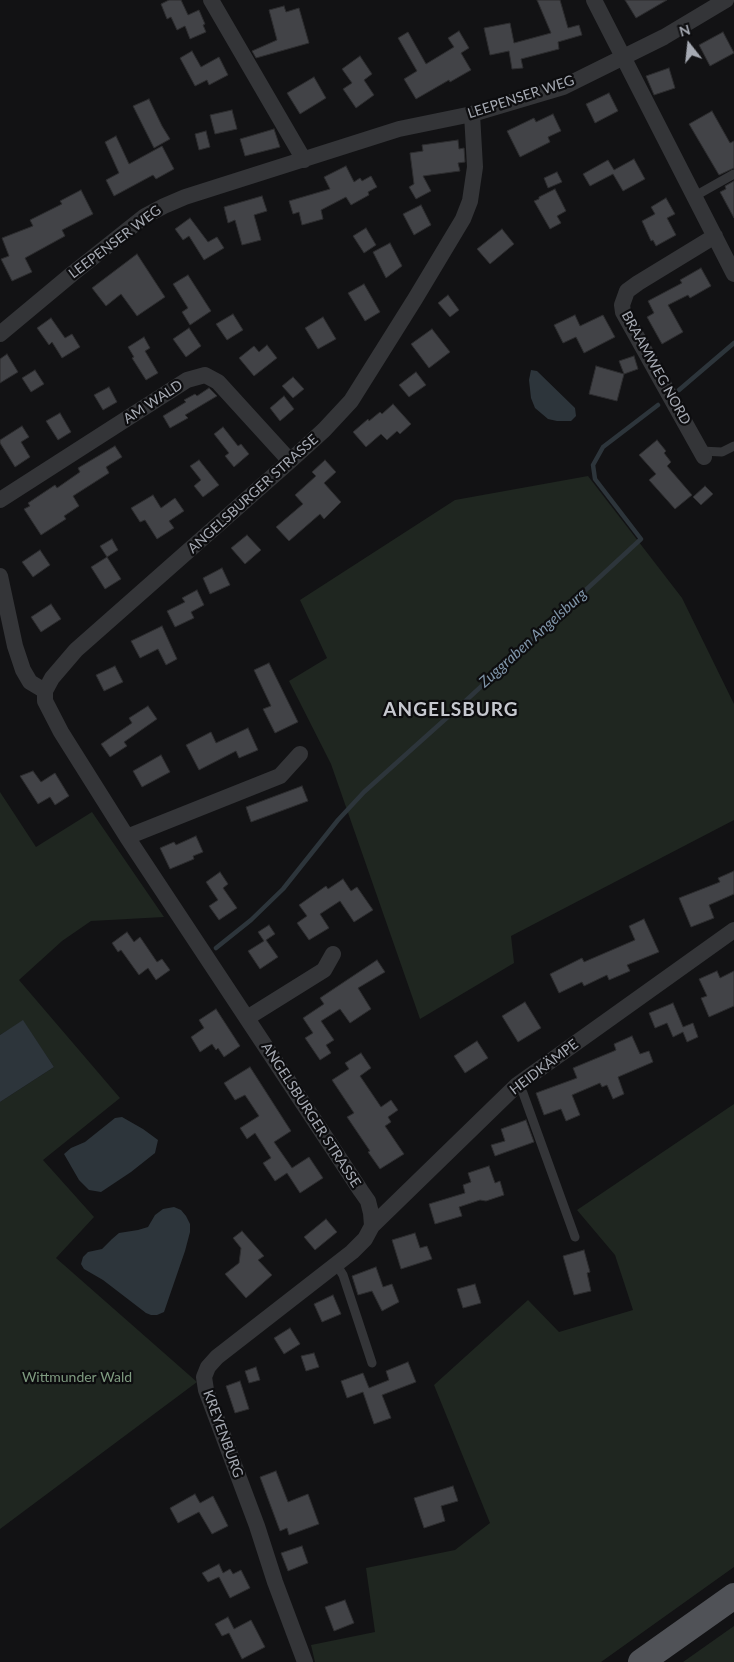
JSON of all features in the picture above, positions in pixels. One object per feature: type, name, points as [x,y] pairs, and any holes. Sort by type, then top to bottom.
[{"type":"main road","points":[[641,1662],[734,1596]]},
{"type":"street","points":[[211,0],[304,160]]},
{"type":"street","points":[[594,0],[734,274]]},
{"type":"street","name":"LEEPENSER WEG","points":[[0,334],[145,216],[164,206],[185,197],[398,129],[472,114],[563,87],[664,37],[726,0]]},
{"type":"street","name":"ANGELSBURGER STRASSE","points":[[372,1220],[368,1201],[126,837],[61,732],[45,700],[46,691],[52,678],[76,650],[290,461],[324,430],[351,401],[463,219],[470,201],[475,175],[472,114]]},
{"type":"street","name":"BRAAMWEG NORD","points":[[703,454],[623,312],[622,305],[627,290],[715,236]]},
{"type":"street","name":"AM WALD","points":[[0,500],[187,380],[205,375],[218,382],[290,461]]},
{"type":"street","points":[[0,576],[15,646],[23,670],[30,682],[46,691]]},
{"type":"street","points":[[126,837],[280,776],[300,754]]},
{"type":"street","name":"HEIDKÄMPE","points":[[372,1220],[517,1085],[734,930]]},
{"type":"street","points":[[247,1018],[324,970],[333,954]]},
{"type":"street","name":"KREYENBURG","points":[[304,1662],[275,1582],[258,1526],[206,1390],[204,1377],[208,1367],[217,1357],[366,1239],[372,1220]]},
{"type":"lane","points":[[694,196],[734,174]]},
{"type":"lane","points":[[703,454],[722,452],[734,446]]},
{"type":"lane","points":[[517,1085],[522,1093],[575,1236]]},
{"type":"lane","points":[[336,1264],[343,1275],[372,1363]]},
{"type":"green space","points":[[588,476],[682,598],[734,704],[734,820],[511,936],[514,963],[420,1019],[331,764],[289,681],[327,658],[300,600],[455,500]]},
{"type":"green space","name":"Wittmunder Wald","points":[[0,792],[36,847],[92,812],[164,917],[91,921],[62,941],[19,980],[120,1098],[43,1160],[94,1217],[56,1258],[197,1382],[0,1529],[0,1102],[54,1067],[23,1021],[0,1035]]},
{"type":"green space","points":[[734,1104],[734,1567],[601,1662],[315,1662],[311,1645],[375,1632],[366,1568],[455,1550],[490,1523],[434,1385],[528,1300],[559,1332],[633,1310],[615,1255],[577,1210]]},
{"type":"green space","points":[[734,1626],[734,1662],[683,1662]]},
{"type":"shaded area","points":[[531,370],[537,371],[575,408],[576,416],[571,421],[548,419],[535,408],[531,398],[529,380]]},
{"type":"shaded area","points":[[23,1020],[54,1067],[0,1102],[0,1035]]},
{"type":"shaded area","points":[[122,1117],[158,1140],[155,1153],[101,1192],[89,1190],[79,1180],[64,1154],[71,1148],[85,1142],[115,1118]]},
{"type":"shaded area","points":[[174,1207],[181,1210],[186,1216],[190,1224],[190,1232],[164,1312],[151,1315],[103,1280],[84,1269],[81,1264],[83,1257],[88,1252],[102,1249],[119,1233],[148,1227],[155,1215],[163,1209]]},
{"type":"building","points":[[169,0],[181,0],[188,15],[199,10],[206,32],[190,39],[185,26],[177,30],[171,17],[167,19],[161,4]]},
{"type":"building","points":[[537,0],[560,0],[568,28],[579,25],[582,35],[558,42],[559,49],[521,59],[523,68],[512,69],[509,51],[490,55],[484,28],[510,23],[514,43],[551,33]]},
{"type":"building","points":[[625,0],[667,0],[636,18]]},
{"type":"building","points":[[284,6],[286,12],[299,8],[309,43],[256,58],[252,51],[277,40],[269,10]]},
{"type":"building","points":[[459,31],[469,48],[461,53],[471,70],[416,99],[404,79],[417,71],[398,38],[408,32],[426,64],[454,47],[448,38]]},
{"type":"building","points":[[723,32],[734,53],[710,66],[699,45]]},
{"type":"building","points":[[192,51],[201,67],[219,57],[228,75],[209,85],[207,80],[195,86],[180,58]]},
{"type":"building","points":[[360,56],[372,74],[364,80],[374,95],[356,108],[343,89],[352,83],[342,69]]},
{"type":"building","points":[[669,68],[675,88],[654,95],[646,76]]},
{"type":"building","points":[[314,77],[326,98],[300,114],[287,93]]},
{"type":"building","points":[[609,93],[618,111],[595,123],[586,104]]},
{"type":"building","points":[[149,99],[170,139],[154,148],[133,106]]},
{"type":"building","points":[[232,110],[237,129],[215,134],[210,115]]},
{"type":"building","points":[[712,111],[730,143],[734,141],[734,168],[719,175],[689,124]]},
{"type":"building","points":[[553,114],[561,131],[548,137],[550,142],[520,157],[507,131],[534,118],[536,122]]},
{"type":"building","points":[[274,129],[280,147],[245,156],[240,139]]},
{"type":"building","points":[[206,131],[210,147],[199,150],[195,134]]},
{"type":"building","points":[[116,136],[129,164],[162,146],[174,169],[156,179],[153,175],[114,196],[106,180],[119,173],[105,142]]},
{"type":"building","points":[[458,140],[459,149],[464,148],[465,162],[458,163],[460,171],[423,176],[431,191],[416,199],[409,187],[414,184],[410,153],[423,151],[422,145]]},
{"type":"building","points":[[634,159],[645,179],[623,191],[613,174],[590,186],[583,174],[608,160],[614,170]]},
{"type":"building","points":[[346,166],[354,182],[360,178],[362,181],[371,176],[377,187],[368,192],[369,195],[351,205],[346,197],[321,210],[323,219],[302,225],[299,212],[293,214],[289,201],[330,189],[324,177]]},
{"type":"building","points":[[557,172],[562,182],[548,188],[544,178]]},
{"type":"building","points":[[734,181],[734,218],[720,192],[726,189],[725,186]]},
{"type":"building","points":[[555,189],[566,211],[557,216],[561,223],[550,229],[534,201]]},
{"type":"building","points":[[81,190],[93,214],[62,230],[65,236],[25,258],[32,272],[12,281],[1,259],[9,256],[2,238],[33,226],[30,220],[62,204],[60,201]]},
{"type":"building","points":[[262,196],[267,211],[254,215],[261,240],[242,245],[235,220],[228,223],[224,207]]},
{"type":"building","points":[[666,198],[675,214],[667,218],[676,235],[656,246],[653,240],[651,241],[642,221],[655,214],[651,207]]},
{"type":"building","points":[[421,205],[431,225],[414,235],[403,214]]},
{"type":"building","points":[[190,218],[208,242],[217,237],[224,248],[204,260],[189,236],[183,240],[175,229]]},
{"type":"building","points":[[366,228],[376,245],[364,253],[353,236]]},
{"type":"building","points":[[502,229],[514,244],[490,264],[477,249]]},
{"type":"building","points":[[390,243],[402,266],[386,278],[373,252]]},
{"type":"building","points":[[137,254],[165,297],[137,316],[121,294],[106,306],[92,288]]},
{"type":"building","points":[[701,268],[711,286],[690,298],[688,295],[668,305],[683,332],[662,344],[647,317],[654,313],[648,301],[682,283],[680,280]]},
{"type":"building","points":[[188,275],[211,311],[190,325],[182,312],[188,308],[173,284]]},
{"type":"building","points":[[364,284],[380,312],[365,321],[348,293]]},
{"type":"building","points":[[448,295],[459,310],[450,317],[438,303]]},
{"type":"building","points":[[233,314],[243,330],[227,340],[216,324]]},
{"type":"building","points":[[575,315],[580,326],[603,315],[615,337],[584,353],[576,337],[563,343],[554,325]]},
{"type":"building","points":[[323,317],[336,339],[318,349],[305,328]]},
{"type":"building","points":[[51,318],[65,338],[72,334],[80,347],[62,358],[52,342],[49,345],[37,328]]},
{"type":"building","points":[[189,328],[201,346],[186,357],[173,339]]},
{"type":"building","points":[[432,329],[450,352],[429,368],[411,344]]},
{"type":"building","points":[[144,337],[150,348],[145,351],[158,373],[146,380],[132,358],[134,357],[128,347]]},
{"type":"building","points":[[267,345],[277,358],[254,376],[239,358],[254,346],[259,352]]},
{"type":"building","points":[[7,354],[18,372],[0,383],[0,359]]},
{"type":"building","points":[[634,356],[638,369],[624,374],[619,361]]},
{"type":"building","points":[[596,366],[624,374],[617,401],[589,394]]},
{"type":"building","points":[[35,370],[44,384],[31,392],[22,378]]},
{"type":"building","points":[[416,372],[426,385],[409,397],[399,385]]},
{"type":"building","points":[[293,377],[304,389],[293,398],[282,386]]},
{"type":"building","points":[[109,387],[117,402],[103,410],[94,395]]},
{"type":"building","points":[[209,388],[217,396],[185,415],[188,418],[170,428],[163,416],[186,402],[184,400],[195,394],[197,396]]},
{"type":"building","points":[[284,396],[294,409],[280,421],[270,408]]},
{"type":"building","points":[[393,404],[411,424],[400,434],[397,431],[387,440],[381,434],[366,447],[353,432],[368,419],[369,421],[380,412],[382,414]]},
{"type":"building","points":[[60,413],[71,432],[58,440],[46,421]]},
{"type":"building","points":[[22,426],[29,437],[21,442],[30,457],[15,467],[0,440]]},
{"type":"building","points":[[223,427],[238,446],[241,444],[249,454],[234,467],[225,456],[229,453],[214,434]]},
{"type":"building","points":[[657,440],[666,451],[664,453],[671,462],[667,466],[692,495],[675,509],[649,480],[656,474],[639,455]]},
{"type":"building","points":[[115,446],[122,457],[106,467],[109,473],[73,496],[79,506],[64,516],[66,519],[41,535],[24,509],[30,506],[28,503],[55,485],[57,488],[80,472],[78,468]]},
{"type":"building","points":[[199,460],[219,485],[203,497],[194,486],[201,480],[190,466]]},
{"type":"building","points":[[325,460],[336,472],[324,483],[341,502],[324,519],[320,514],[289,541],[276,527],[303,504],[295,495],[316,476],[312,472]]},
{"type":"building","points":[[705,486],[713,494],[701,505],[693,497]]},
{"type":"building","points":[[153,495],[161,508],[175,498],[184,511],[169,521],[174,528],[157,539],[145,520],[140,522],[131,508]]},
{"type":"building","points":[[247,535],[261,550],[245,564],[231,548]]},
{"type":"building","points":[[112,539],[118,550],[107,557],[100,546]]},
{"type":"building","points":[[40,550],[50,565],[33,577],[22,562]]},
{"type":"building","points":[[107,557],[121,579],[105,589],[91,567]]},
{"type":"building","points":[[222,568],[230,585],[210,594],[203,578]]},
{"type":"building","points":[[197,590],[204,605],[191,612],[194,618],[175,627],[167,611],[185,602],[182,598]]},
{"type":"building","points":[[51,604],[61,619],[41,632],[31,617]]},
{"type":"building","points":[[162,626],[177,659],[166,665],[158,649],[140,658],[131,641]]},
{"type":"building","points":[[269,663],[298,722],[275,733],[263,709],[271,706],[254,670]]},
{"type":"building","points":[[115,666],[123,682],[104,691],[96,675]]},
{"type":"building","points":[[148,706],[157,719],[124,742],[127,746],[110,757],[101,744],[132,723],[129,718]]},
{"type":"building","points":[[248,728],[258,750],[239,758],[236,751],[199,770],[186,745],[211,732],[216,743]]},
{"type":"building","points":[[161,755],[170,772],[142,787],[133,771]]},
{"type":"building","points":[[33,771],[41,782],[55,773],[69,796],[55,805],[50,797],[38,804],[20,776]]},
{"type":"building","points":[[302,786],[308,801],[251,822],[246,807]]},
{"type":"building","points":[[196,836],[203,852],[193,856],[194,859],[170,869],[160,848],[174,842],[176,845]]},
{"type":"building","points":[[734,871],[734,894],[709,905],[714,918],[691,927],[679,898],[720,882],[718,878]]},
{"type":"building","points":[[220,872],[228,884],[223,888],[237,908],[219,920],[209,906],[218,900],[206,882]]},
{"type":"building","points":[[343,879],[351,891],[357,887],[373,910],[354,922],[340,901],[320,914],[329,928],[309,940],[297,923],[307,916],[299,905],[326,886],[328,889]]},
{"type":"building","points":[[644,919],[659,952],[627,965],[630,971],[609,980],[607,975],[584,986],[582,982],[559,993],[550,974],[582,958],[584,962],[635,940],[629,926]]},
{"type":"building","points":[[269,925],[275,934],[266,940],[278,957],[260,969],[248,951],[264,941],[258,932]]},
{"type":"building","points":[[127,932],[134,942],[140,937],[157,962],[162,959],[170,970],[156,980],[148,968],[139,975],[121,950],[118,952],[112,943]]},
{"type":"building","points":[[377,960],[385,972],[358,988],[371,1009],[350,1023],[340,1009],[321,1021],[334,1040],[326,1045],[331,1053],[320,1060],[305,1038],[313,1033],[303,1018],[324,1004],[320,998]]},
{"type":"building","points":[[717,971],[720,978],[734,971],[734,1006],[709,1017],[701,998],[707,996],[699,979]]},
{"type":"building","points":[[525,1002],[541,1028],[518,1042],[502,1016]]},
{"type":"building","points":[[673,1003],[683,1027],[693,1023],[698,1037],[687,1042],[683,1032],[673,1037],[667,1023],[655,1028],[649,1013]]},
{"type":"building","points":[[216,1009],[240,1046],[224,1057],[218,1048],[216,1050],[212,1044],[200,1052],[191,1037],[204,1028],[199,1020]]},
{"type":"building","points":[[632,1036],[640,1054],[649,1051],[653,1062],[618,1077],[624,1094],[613,1099],[607,1085],[602,1087],[600,1083],[572,1095],[580,1115],[566,1121],[561,1109],[544,1115],[536,1093],[577,1078],[573,1068],[616,1050],[614,1044]]},
{"type":"building","points":[[477,1041],[488,1058],[465,1073],[454,1056]]},
{"type":"building","points":[[361,1053],[371,1068],[360,1076],[381,1107],[391,1100],[398,1110],[388,1117],[391,1122],[385,1126],[404,1154],[380,1169],[347,1117],[354,1113],[332,1080],[349,1069],[345,1063]]},
{"type":"building","points":[[250,1067],[291,1131],[274,1142],[292,1168],[309,1157],[323,1178],[300,1193],[287,1173],[275,1181],[263,1163],[271,1158],[255,1133],[247,1139],[240,1128],[259,1116],[245,1095],[235,1100],[224,1083]]},
{"type":"building","points":[[526,1120],[534,1142],[495,1156],[491,1145],[505,1141],[501,1129]]},
{"type":"building","points":[[489,1166],[495,1183],[500,1181],[504,1195],[459,1207],[462,1216],[435,1224],[429,1204],[465,1193],[463,1185],[471,1182],[468,1173]]},
{"type":"building","points":[[326,1219],[337,1232],[315,1250],[304,1237]]},
{"type":"building","points":[[242,1231],[264,1256],[258,1260],[272,1275],[246,1298],[225,1274],[239,1263],[241,1248],[233,1238]]},
{"type":"building","points":[[415,1233],[420,1248],[427,1246],[432,1259],[401,1269],[392,1240]]},
{"type":"building","points":[[584,1250],[590,1272],[587,1273],[591,1291],[574,1295],[563,1256]]},
{"type":"building","points":[[376,1267],[383,1287],[392,1284],[399,1302],[382,1311],[372,1291],[358,1295],[352,1276]]},
{"type":"building","points":[[475,1284],[481,1303],[463,1308],[457,1289]]},
{"type":"building","points":[[333,1295],[341,1314],[322,1322],[314,1304]]},
{"type":"building","points":[[290,1328],[300,1344],[284,1354],[274,1338]]},
{"type":"building","points":[[314,1353],[319,1367],[306,1371],[301,1356]]},
{"type":"building","points":[[408,1362],[416,1382],[382,1395],[391,1418],[374,1424],[363,1392],[347,1398],[341,1381],[363,1373],[369,1388],[389,1380],[386,1371]]},
{"type":"building","points":[[256,1367],[260,1380],[249,1383],[245,1371]]},
{"type":"building","points":[[240,1381],[249,1409],[235,1413],[226,1386]]},
{"type":"building","points":[[276,1471],[288,1502],[308,1494],[319,1524],[289,1535],[287,1528],[280,1531],[260,1477]]},
{"type":"building","points":[[453,1486],[458,1501],[441,1506],[445,1521],[424,1528],[414,1498]]},
{"type":"building","points":[[195,1494],[200,1503],[213,1496],[228,1526],[212,1534],[199,1512],[178,1523],[170,1508]]},
{"type":"building","points":[[302,1546],[308,1563],[288,1571],[281,1553]]},
{"type":"building","points":[[219,1564],[223,1573],[230,1569],[233,1574],[241,1570],[250,1588],[230,1598],[219,1577],[208,1582],[202,1573]]},
{"type":"building","points":[[345,1600],[354,1623],[334,1631],[325,1607]]},
{"type":"building","points":[[228,1617],[234,1629],[251,1620],[265,1647],[242,1659],[229,1633],[222,1636],[215,1624]]},
{"type":"waterway","name":"Zuggraben Angelsburg","points":[[679,390],[734,343]]},
{"type":"waterway","name":"Zuggraben Angelsburg","points":[[216,948],[251,920],[283,889],[338,820],[364,792],[641,539],[595,479],[593,465],[603,447],[658,405]]},
{"type":"district","name":"ANGELSBURG","points":[[451,710]]}]
